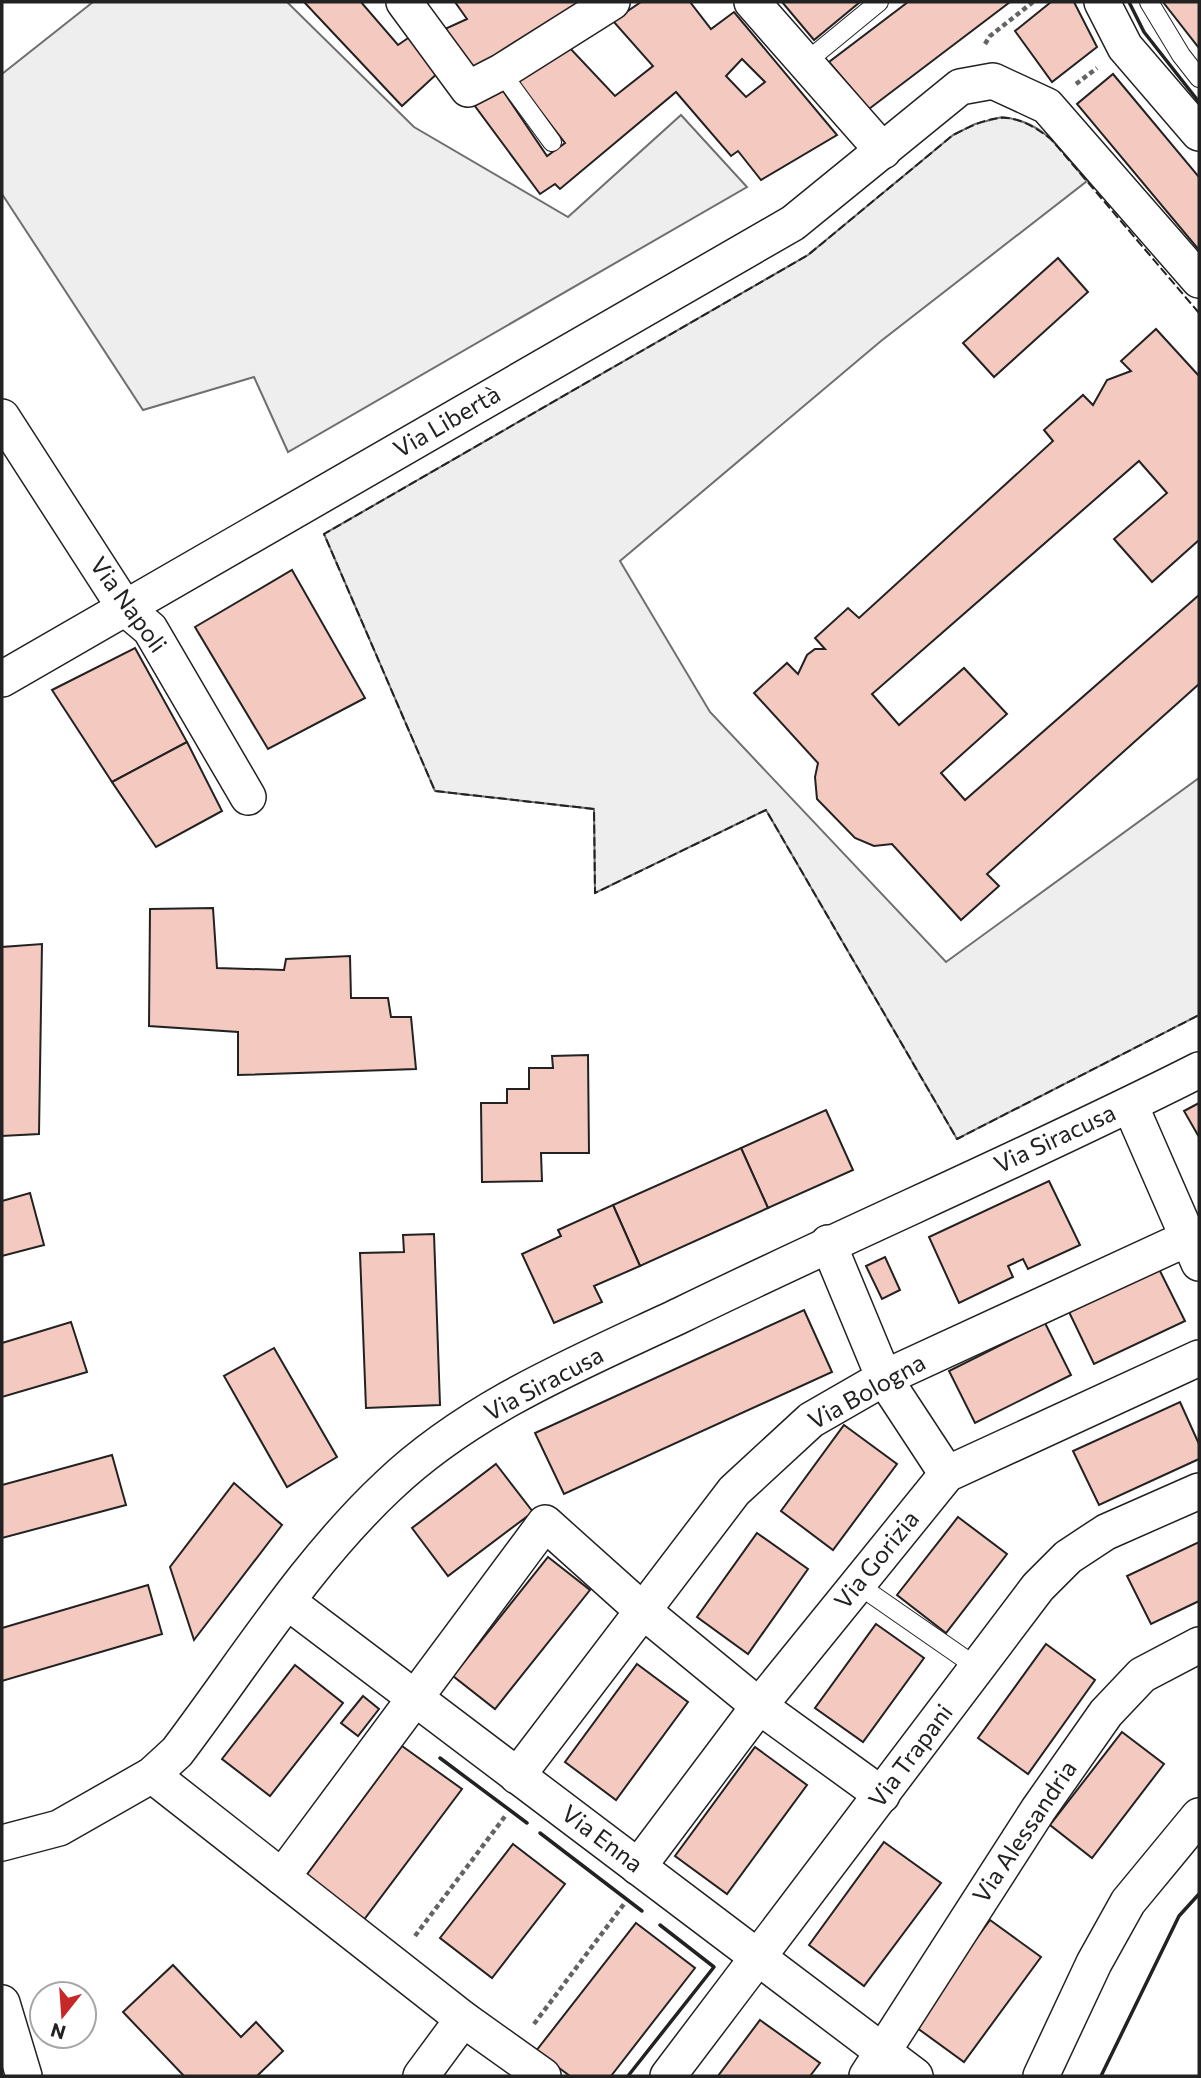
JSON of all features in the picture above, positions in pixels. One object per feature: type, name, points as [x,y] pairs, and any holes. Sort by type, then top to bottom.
[{"type":"street","points":[[404,2],[468,89],[612,2]]},
{"type":"street","points":[[752,2],[883,151]]},
{"type":"street","points":[[1102,2],[1125,47],[1199,133]]},
{"type":"street","name":"Via Libertà","points":[[2,679],[793,223],[960,87],[993,81],[1047,106]]},
{"type":"street","points":[[1047,106],[1199,280]]},
{"type":"street","name":"Via Napoli","points":[[2,418],[125,608],[150,629],[248,797]]},
{"type":"street","name":"Via Siracusa","points":[[2,1843],[59,1828],[152,1774],[177,1752],[288,1602],[346,1529],[389,1484],[446,1439],[517,1394],[828,1243],[1130,1105],[1199,1070]]},
{"type":"street","points":[[1130,1105],[1194,1250]]},
{"type":"street","points":[[828,1243],[884,1378],[947,1474]]},
{"type":"street","name":"Via Bologna","points":[[517,1776],[733,1491],[811,1420],[884,1378],[1194,1250]]},
{"type":"street","name":"Via Gorizia","points":[[638,1867],[759,1706],[947,1474],[1199,1358]]},
{"type":"street","name":"Via Trapani","points":[[668,2076],[1038,1587],[1068,1557],[1106,1532],[1199,1490]]},
{"type":"street","points":[[282,1877],[545,1523],[642,1610],[759,1706],[882,1795]]},
{"type":"street","name":"Via Enna","points":[[288,1602],[759,1958],[875,2064],[915,2076]]},
{"type":"street","name":"Via Alessandria","points":[[875,2064],[1038,1810],[1107,1713],[1142,1675],[1199,1645]]},
{"type":"street","points":[[152,1774],[463,2019],[543,2076]]},
{"type":"street","points":[[1041,2076],[1094,1963],[1128,1902],[1199,1816]]},
{"type":"street","points":[[2,2003],[20,2075]]},
{"type":"street","points":[[421,2076],[463,2019]]},
{"type":"lane","points":[[806,62],[879,2]]},
{"type":"lane","points":[[1149,2],[1181,55],[1199,78]]},
{"type":"lane","points":[[500,72],[552,142]]},
{"type":"lane","points":[[857,1584],[978,1668]]},
{"type":"path","points":[[1047,106],[1125,47]]},
{"type":"path","points":[[394,1965],[505,1814]]},
{"type":"path","points":[[512,2054],[624,1904]]},
{"type":"shaded area","points":[[93,2],[287,2],[414,127],[568,217],[681,115],[747,187],[288,452],[254,377],[143,410],[2,194],[2,74]]},
{"type":"shaded area","points":[[1002,117],[1017,120],[1041,131],[1087,181],[881,341],[620,561],[710,712],[946,962],[1199,778],[1199,1015],[957,1139],[766,810],[595,893],[594,809],[435,791],[324,534],[808,255],[953,135],[975,124]]},
{"type":"building","points":[[304,2],[361,2],[398,45],[411,36],[440,71],[402,106]]},
{"type":"building","points":[[455,2],[584,2],[470,72],[436,33],[467,19]]},
{"type":"building","points":[[641,2],[690,2],[711,29],[734,12],[837,135],[761,180],[738,151],[731,156],[676,92],[560,189],[555,184],[540,194],[469,98],[497,82],[547,156],[565,143],[515,78],[568,46],[615,96],[653,66],[613,21]],"holes":[[[742,59],[765,82],[746,97],[726,76]]]},
{"type":"building","points":[[782,2],[860,2],[814,40]]},
{"type":"building","points":[[908,2],[1010,2],[869,109],[829,62]]},
{"type":"building","points":[[1051,2],[1074,2],[1097,47],[1052,82],[1015,31]]},
{"type":"building","points":[[1163,2],[1199,2],[1199,48]]},
{"type":"building","points":[[1113,74],[1199,177],[1199,250],[1077,104]]},
{"type":"building","points":[[1058,258],[1088,292],[994,377],[963,343]]},
{"type":"building","points":[[1156,329],[1199,376],[1199,540],[1152,582],[1114,539],[1167,493],[1139,461],[872,694],[899,725],[964,668],[1007,714],[941,773],[965,800],[1199,595],[1199,684],[987,874],[999,886],[961,920],[892,844],[874,846],[855,838],[817,799],[815,777],[818,763],[754,693],[787,663],[798,674],[807,655],[815,649],[825,649],[815,638],[848,608],[859,618],[1053,441],[1044,430],[1083,395],[1093,405],[1107,380],[1131,371],[1121,361]]},
{"type":"building","points":[[292,570],[365,698],[268,749],[195,627]]},
{"type":"building","points":[[135,648],[187,742],[112,782],[52,690]]},
{"type":"building","points":[[187,742],[222,811],[156,847],[112,782]]},
{"type":"building","points":[[213,908],[217,968],[284,970],[286,959],[350,956],[351,998],[388,998],[391,1017],[411,1017],[416,1069],[238,1075],[238,1032],[149,1026],[150,909]]},
{"type":"building","points":[[42,944],[39,1134],[2,1136],[2,947]]},
{"type":"building","points":[[588,1055],[589,1153],[541,1153],[542,1181],[482,1182],[481,1103],[507,1103],[507,1089],[529,1089],[529,1068],[553,1068],[552,1056]]},
{"type":"building","points":[[1199,1103],[1199,1137],[1184,1111]]},
{"type":"building","points":[[826,1110],[853,1170],[768,1208],[741,1148]]},
{"type":"building","points":[[741,1148],[768,1208],[640,1266],[613,1205]]},
{"type":"building","points":[[1049,1181],[1080,1245],[1028,1269],[1023,1259],[1008,1266],[1013,1277],[959,1303],[929,1237]]},
{"type":"building","points":[[30,1193],[44,1245],[2,1256],[2,1201]]},
{"type":"building","points":[[613,1205],[640,1266],[594,1286],[602,1302],[554,1323],[522,1254],[561,1236],[558,1230]]},
{"type":"building","points":[[434,1234],[440,1405],[366,1408],[360,1253],[404,1252],[403,1235]]},
{"type":"building","points":[[885,1257],[900,1290],[882,1299],[866,1266]]},
{"type":"building","points":[[1159,1269],[1185,1321],[1094,1364],[1069,1312]]},
{"type":"building","points":[[804,1310],[832,1372],[564,1494],[535,1433]]},
{"type":"building","points":[[71,1322],[87,1372],[2,1397],[2,1343]]},
{"type":"building","points":[[1045,1323],[1071,1375],[975,1423],[949,1371]]},
{"type":"building","points":[[274,1348],[337,1457],[287,1487],[224,1376]]},
{"type":"building","points":[[1180,1402],[1199,1444],[1199,1459],[1099,1505],[1073,1451]]},
{"type":"building","points":[[844,1425],[897,1464],[833,1550],[781,1511]]},
{"type":"building","points":[[112,1455],[126,1505],[2,1538],[2,1485]]},
{"type":"building","points":[[496,1464],[533,1512],[448,1576],[412,1528]]},
{"type":"building","points":[[234,1483],[282,1525],[194,1640],[170,1567]]},
{"type":"building","points":[[958,1517],[1007,1554],[946,1633],[897,1595]]},
{"type":"building","points":[[757,1533],[808,1569],[748,1654],[697,1617]]},
{"type":"building","points":[[1199,1542],[1199,1601],[1151,1624],[1127,1576]]},
{"type":"building","points":[[548,1557],[590,1590],[495,1709],[453,1676]]},
{"type":"building","points":[[148,1585],[162,1634],[2,1681],[2,1628]]},
{"type":"building","points":[[876,1624],[924,1658],[863,1742],[815,1708]]},
{"type":"building","points":[[1046,1644],[1095,1680],[1028,1774],[978,1738]]},
{"type":"building","points":[[637,1664],[688,1702],[616,1800],[565,1762]]},
{"type":"building","points":[[295,1665],[343,1703],[270,1796],[222,1759]]},
{"type":"building","points":[[363,1696],[379,1709],[358,1736],[341,1723]]},
{"type":"building","points":[[1122,1732],[1164,1764],[1092,1858],[1050,1825]]},
{"type":"building","points":[[402,1746],[462,1789],[363,1921],[305,1877]]},
{"type":"building","points":[[755,1747],[807,1785],[727,1894],[675,1856]]},
{"type":"building","points":[[884,1842],[941,1883],[864,1986],[809,1945]]},
{"type":"building","points":[[513,1844],[565,1884],[492,1978],[440,1938]]},
{"type":"building","points":[[990,1920],[1041,1957],[964,2062],[913,2025]]},
{"type":"building","points":[[636,1923],[695,1968],[611,2076],[570,2076],[536,2051]]},
{"type":"building","points":[[173,1965],[241,2037],[256,2022],[283,2051],[257,2076],[184,2076],[123,2012]]},
{"type":"building","points":[[760,2020],[820,2063],[810,2076],[718,2076]]},
{"type":"fence","points":[[1199,313],[1051,139],[1014,119],[981,122],[953,135],[808,255],[324,534],[435,791],[594,809],[595,893],[766,810],[957,1139],[1199,1015]]},
{"type":"wall","points":[[1129,2],[1144,32],[1199,102]]},
{"type":"wall","points":[[440,1758],[527,1823]]},
{"type":"wall","points":[[540,1833],[642,1911]]},
{"type":"wall","points":[[1101,2076],[1179,1916],[1199,1894]]},
{"type":"wall","points":[[628,2076],[714,1967],[660,1925]]}]
